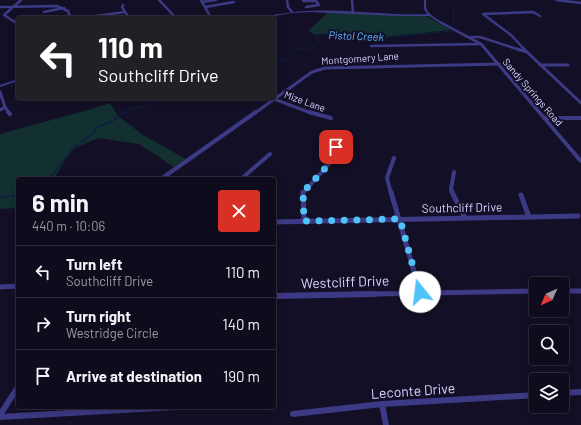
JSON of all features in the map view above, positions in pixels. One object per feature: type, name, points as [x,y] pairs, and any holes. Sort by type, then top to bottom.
[{"type":"street","points":[[16,23],[4,15],[20,0]]},
{"type":"street","points":[[48,5],[53,0]]},
{"type":"street","points":[[159,0],[174,16]]},
{"type":"street","points":[[210,16],[201,1],[216,0]]},
{"type":"street","points":[[287,0],[288,7],[292,12]]},
{"type":"street","points":[[306,7],[319,4],[316,1],[303,0],[306,7],[309,11]]},
{"type":"street","points":[[352,0],[353,13]]},
{"type":"street","points":[[418,15],[424,13],[425,0]]},
{"type":"street","points":[[556,0],[581,4]]},
{"type":"street","points":[[205,7],[234,2]]},
{"type":"street","points":[[0,7],[48,5],[64,8],[70,16]]},
{"type":"street","points":[[123,5],[122,7],[128,16]]},
{"type":"street","points":[[44,12],[64,8]]},
{"type":"street","points":[[269,16],[309,11],[428,15],[424,8]]},
{"type":"street","points":[[106,16],[125,12]]},
{"type":"street","points":[[540,16],[533,12],[484,14],[511,35],[581,103]]},
{"type":"street","name":"Sandy Springs Road","points":[[428,15],[472,37],[481,44],[581,161]]},
{"type":"street","points":[[472,37],[480,37],[527,52]]},
{"type":"street","points":[[371,46],[481,44]]},
{"type":"street","name":"Montgomery Lane","points":[[276,98],[312,72],[325,68],[499,64]]},
{"type":"street","points":[[540,64],[568,65]]},
{"type":"street","points":[[0,86],[16,81]]},
{"type":"street","points":[[0,92],[5,107],[10,114]]},
{"type":"street","name":"Montgomery Lane","points":[[164,177],[273,100]]},
{"type":"street","name":"Mize Lane","points":[[276,100],[326,118],[331,118]]},
{"type":"street","points":[[0,110],[5,107]]},
{"type":"street","points":[[545,118],[581,118]]},
{"type":"street","points":[[304,221],[303,192],[330,163],[336,147]]},
{"type":"street","points":[[243,177],[270,154]]},
{"type":"street","points":[[394,158],[387,178],[420,292]]},
{"type":"street","points":[[454,172],[451,190],[465,218]]},
{"type":"street","points":[[520,195],[529,217]]},
{"type":"street","name":"Southcliff Drive","points":[[276,222],[578,216]]},
{"type":"street","points":[[0,286],[16,286]]},
{"type":"street","name":"Westcliff Drive","points":[[276,296],[529,291]]},
{"type":"street","points":[[569,291],[581,291]]},
{"type":"street","points":[[0,416],[16,391]]},
{"type":"street","points":[[569,393],[581,392]]},
{"type":"street","name":"Leconte Drive","points":[[293,414],[382,404],[529,395]]},
{"type":"street","points":[[382,404],[386,425]]},
{"type":"street","points":[[0,416],[136,409]]},
{"type":"green space","points":[[328,12],[426,16],[451,30],[383,37],[362,34],[333,33],[316,35],[308,31]]},
{"type":"green space","points":[[110,103],[118,116],[143,135],[186,159],[174,167],[139,144],[98,138],[71,150],[55,177],[16,177],[16,208],[0,209],[0,134]]},
{"type":"waterway","name":"Pistol Creek","points":[[438,0],[454,9],[453,26]]},
{"type":"waterway","name":"Pistol Creek","points":[[276,58],[285,60],[297,49],[310,48],[319,41],[316,38],[318,34],[363,34],[382,38],[451,31],[453,29]]},
{"type":"waterway","name":"Pistol Creek","points":[[123,113],[130,109],[148,105],[151,103],[151,100]]},
{"type":"waterway","name":"Pistol Creek","points":[[51,177],[75,147],[95,131],[95,128],[111,122],[124,112]]},
{"type":"waterway","name":"Pistol Creek","points":[[0,197],[16,196]]},
{"type":"route","points":[[336,147],[330,163],[303,192],[304,221],[400,219],[420,292]]}]
